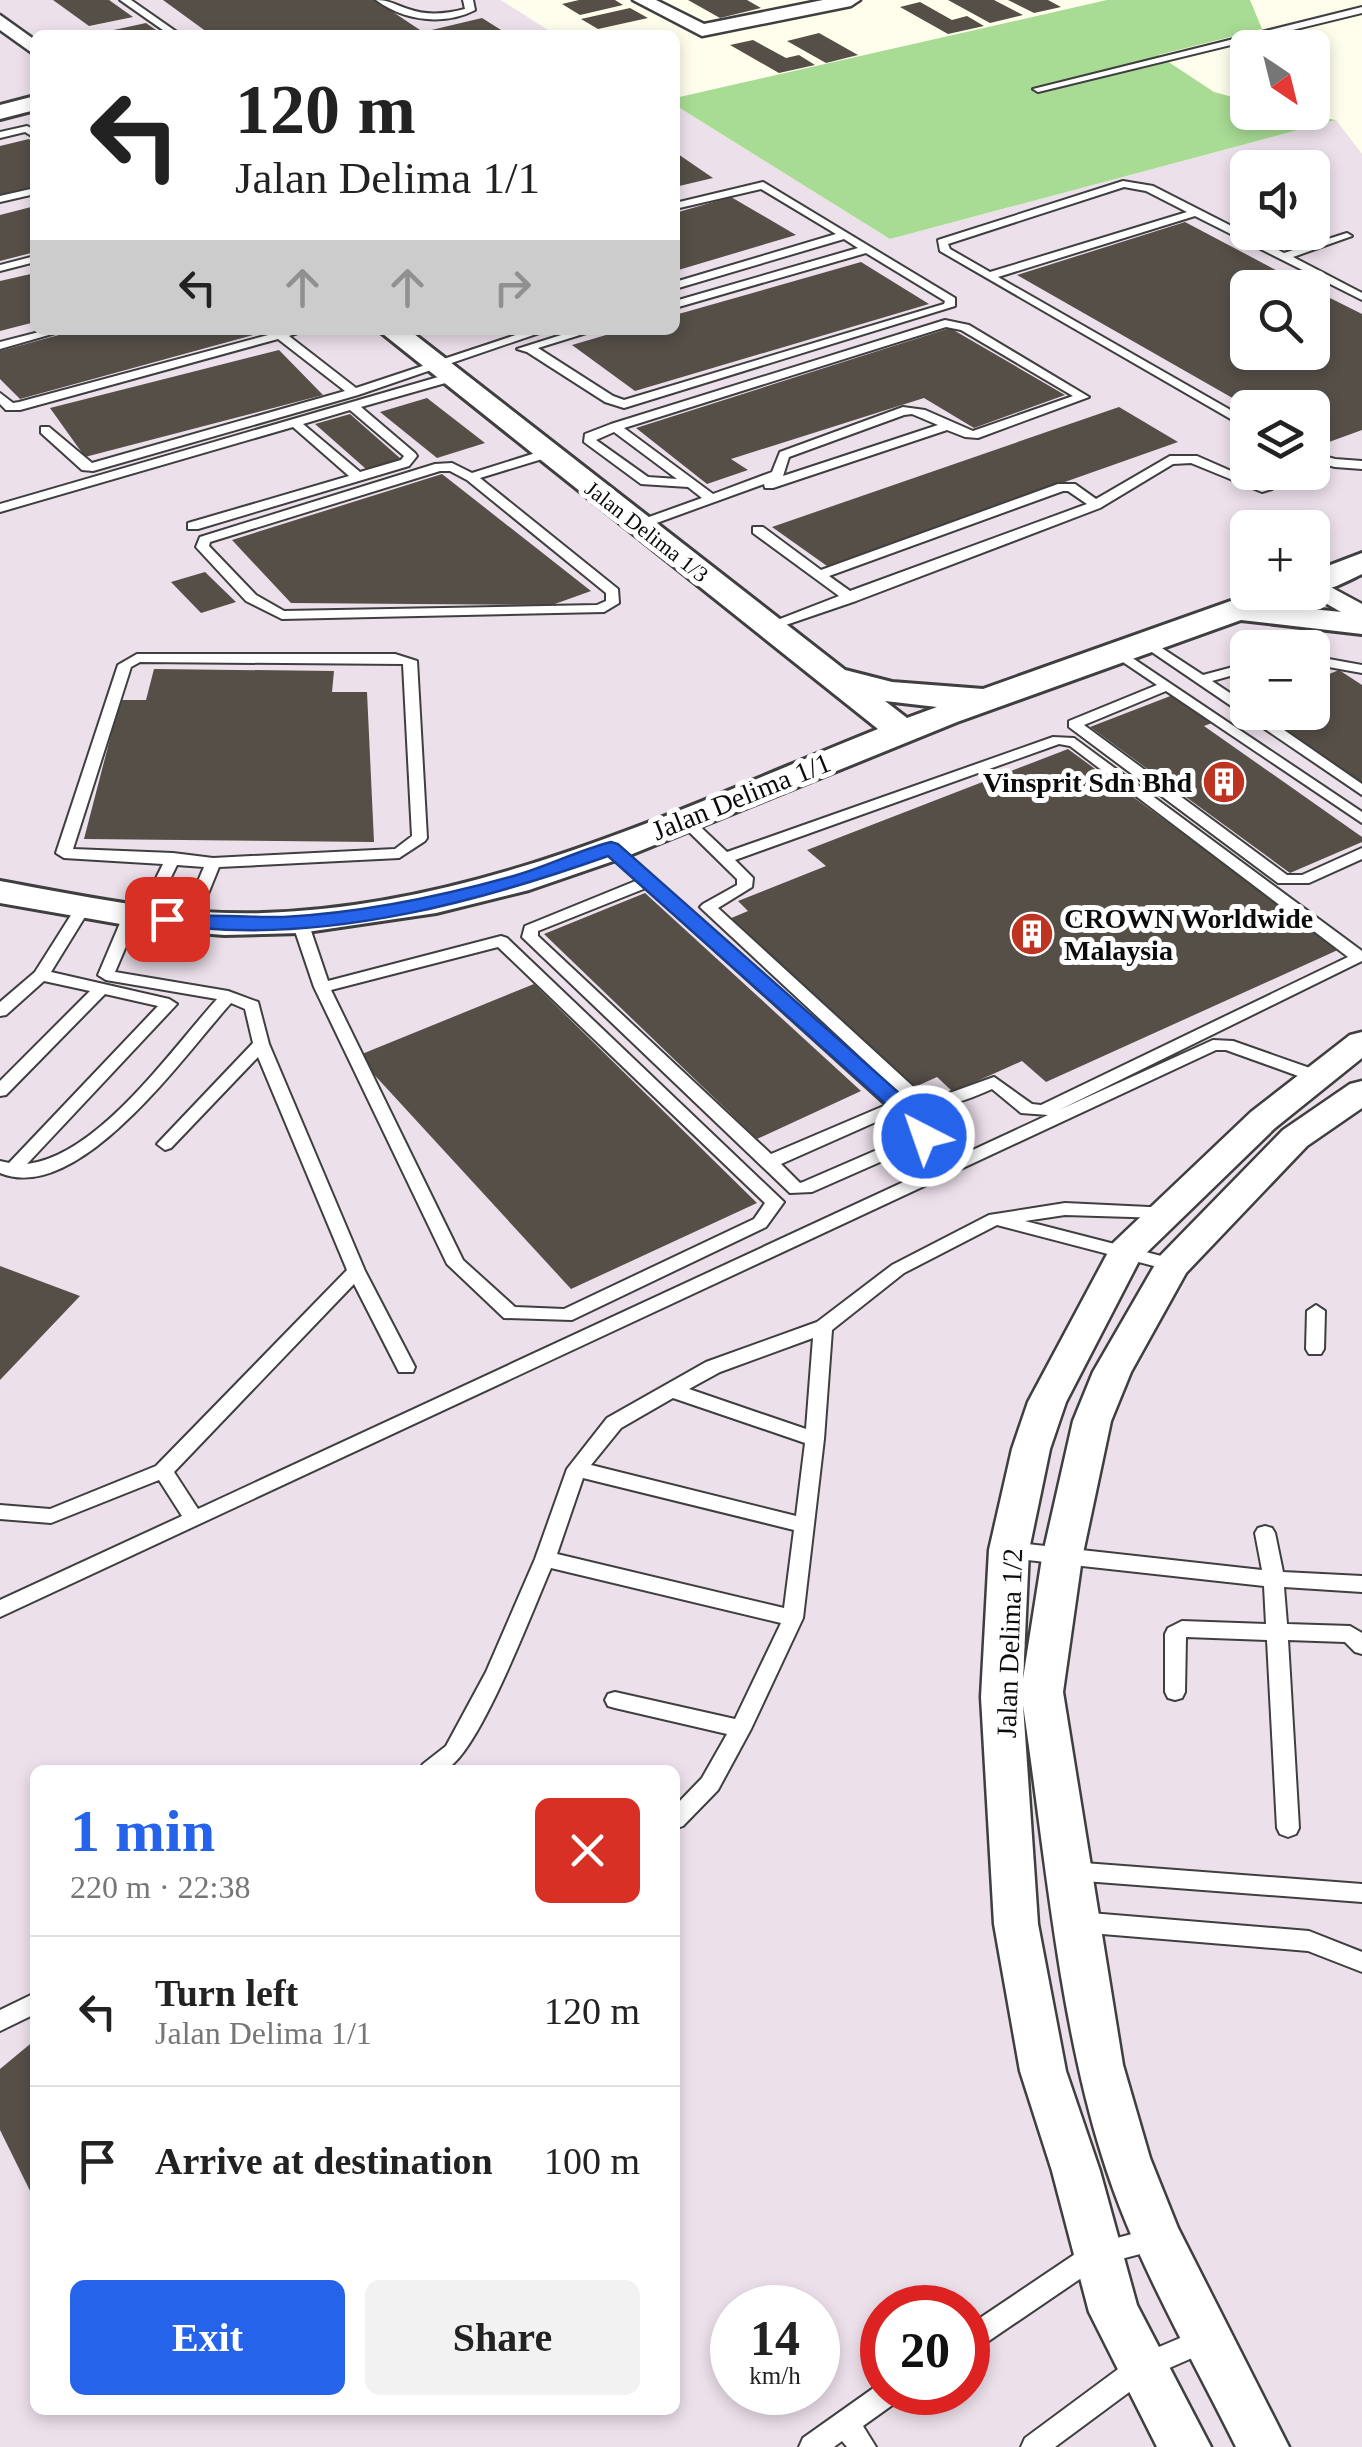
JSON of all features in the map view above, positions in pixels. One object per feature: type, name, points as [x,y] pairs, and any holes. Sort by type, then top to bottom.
[{"type":"street","points":[[642,0],[702,30],[850,0]]},
{"type":"street","points":[[3,27],[30,46]]},
{"type":"street","points":[[0,112],[30,104]]},
{"type":"street","name":"Jalan Delima 1/3","points":[[398,335],[902,732]]},
{"type":"street","points":[[1330,577],[1362,564]]},
{"type":"street","points":[[1330,596],[1362,616]]},
{"type":"street","points":[[1237,611],[1362,624]]},
{"type":"street","name":"Jalan Delima 1/1","points":[[0,892],[138,916],[235,925],[300,922],[458,896],[515,882],[611,848],[902,732],[1237,611]]},
{"type":"street","points":[[827,672],[866,688],[996,697]]},
{"type":"street","name":"Jalan Delima 1/2","points":[[1185,2447],[1114,2312],[1076,2171],[1043,2071],[1016,1924],[1002,1697],[1009,1550],[1031,1449],[1047,1402],[1126,1252],[1263,1120],[1362,1042]]},
{"type":"street","name":"Jalan Delima 1/2","points":[[1262,2447],[1158,2239],[1126,2158],[1100,2065],[1042,1692],[1062,1558],[1092,1421],[1112,1372],[1173,1265],[1295,1138],[1362,1092]]},
{"type":"lane","points":[[125,0],[169,30]]},
{"type":"lane","points":[[380,0],[402,13],[423,18],[455,16],[470,10],[468,0]]},
{"type":"lane","points":[[1038,89],[1362,10]]},
{"type":"lane","points":[[0,135],[30,131]]},
{"type":"lane","points":[[1230,415],[945,251],[942,242],[1123,184],[1150,188],[1362,297]]},
{"type":"lane","points":[[529,348],[609,399],[624,404],[949,306],[952,300],[762,185],[680,205]]},
{"type":"lane","points":[[0,200],[30,192]]},
{"type":"lane","points":[[0,210],[30,202]]},
{"type":"lane","points":[[988,276],[1197,212]]},
{"type":"lane","points":[[680,284],[845,235]]},
{"type":"lane","points":[[1285,256],[1346,236]]},
{"type":"lane","points":[[680,304],[868,250]]},
{"type":"lane","points":[[0,271],[30,261]]},
{"type":"lane","points":[[0,271],[30,267]]},
{"type":"lane","points":[[642,526],[778,474],[784,454],[903,411],[920,412],[944,427],[974,435],[1082,397],[965,328],[945,323],[590,438],[590,442],[645,481],[691,483]]},
{"type":"lane","points":[[0,343],[30,332]]},
{"type":"lane","points":[[0,343],[37,335]]},
{"type":"lane","points":[[0,397],[10,406],[20,406],[281,335]]},
{"type":"lane","points":[[194,526],[405,463],[412,456],[295,335]]},
{"type":"lane","points":[[445,372],[530,335]]},
{"type":"lane","points":[[45,430],[86,467],[93,467],[353,399],[573,335]]},
{"type":"lane","points":[[0,508],[294,422],[353,399]]},
{"type":"lane","points":[[294,422],[358,477]]},
{"type":"lane","points":[[615,427],[711,498]]},
{"type":"lane","points":[[642,526],[944,427]]},
{"type":"lane","points":[[472,476],[613,592],[612,604],[599,609],[282,615],[251,598],[202,547],[205,540],[440,467],[452,467],[472,476],[548,453]]},
{"type":"lane","points":[[769,626],[1096,505],[1126,483],[1170,460],[1182,458],[1230,476]]},
{"type":"lane","points":[[1330,462],[1362,464]]},
{"type":"lane","points":[[820,575],[1062,487],[1070,487],[1096,505]]},
{"type":"lane","points":[[758,530],[851,598]]},
{"type":"lane","points":[[896,548],[926,570]]},
{"type":"lane","points":[[1134,648],[1200,680],[1230,700]]},
{"type":"lane","points":[[1134,648],[1166,686],[1362,819]]},
{"type":"lane","points":[[137,658],[410,661],[420,838],[399,852],[213,863],[64,852],[125,666],[137,658]]},
{"type":"lane","points":[[1330,664],[1362,670]]},
{"type":"lane","points":[[1200,680],[1230,672]]},
{"type":"lane","points":[[1166,686],[1074,724],[1282,880],[1304,880],[1362,853]]},
{"type":"lane","points":[[1274,730],[1362,790]]},
{"type":"lane","points":[[684,819],[724,858],[745,878],[744,886],[708,907],[712,914],[913,1096],[926,1103],[951,1100],[994,1082],[1027,1109],[1043,1111],[1355,960],[1356,954],[1074,742],[1044,743],[724,858]]},
{"type":"lane","points":[[611,848],[926,1129],[924,1136],[796,1189],[530,937],[530,929],[647,882]]},
{"type":"lane","points":[[173,858],[106,975],[228,996],[252,1006],[260,1044],[356,1272],[406,1368]]},
{"type":"lane","points":[[189,921],[213,863]]},
{"type":"lane","points":[[0,1011],[41,975],[84,907]]},
{"type":"lane","points":[[300,922],[322,987],[456,1264],[510,1313],[566,1315],[760,1223],[775,1202],[501,941],[322,987]]},
{"type":"lane","points":[[6,1169],[168,1004],[41,975]]},
{"type":"lane","points":[[0,1091],[100,989]]},
{"type":"lane","points":[[6,1169],[57,1164],[94,1143],[228,996]]},
{"type":"lane","points":[[166,1144],[260,1044]]},
{"type":"lane","points":[[0,1609],[1213,1046],[1227,1045],[1318,1077]]},
{"type":"lane","points":[[768,1162],[898,1106]]},
{"type":"lane","points":[[436,1765],[453,1752],[496,1674],[577,1468],[614,1424],[712,1366],[823,1327],[898,1269],[995,1219],[1065,1209],[1164,1212]]},
{"type":"lane","points":[[995,1219],[1173,1265]]},
{"type":"lane","points":[[0,1512],[51,1516],[164,1471],[356,1272]]},
{"type":"lane","points":[[1315,1349],[1316,1312]]},
{"type":"lane","points":[[680,1815],[710,1784],[741,1729],[793,1618],[815,1439],[823,1327]]},
{"type":"lane","points":[[674,1390],[815,1439]]},
{"type":"lane","points":[[577,1468],[804,1525]]},
{"type":"lane","points":[[164,1471],[194,1519]]},
{"type":"lane","points":[[1265,1532],[1274,1579],[1288,1828]]},
{"type":"lane","points":[[1009,1550],[1274,1579],[1362,1584]]},
{"type":"lane","points":[[544,1559],[793,1618]]},
{"type":"lane","points":[[1175,1692],[1175,1634],[1182,1629],[1350,1634],[1362,1646]]},
{"type":"lane","points":[[615,1700],[741,1729]]},
{"type":"lane","points":[[1070,1870],[1362,1893]]},
{"type":"lane","points":[[1078,1922],[1309,1941],[1362,1962]]},
{"type":"lane","points":[[0,2021],[30,2005]]},
{"type":"lane","points":[[990,2325],[1096,2254],[1158,2239]]},
{"type":"lane","points":[[1034,2447],[1142,2367],[1206,2338]]},
{"type":"lane","points":[[812,2447],[860,2413]]},
{"type":"lane","points":[[844,2424],[863,2447]]},
{"type":"shaded area","points":[[0,0],[501,0],[548,30],[30,30],[30,335],[680,335],[680,108],[890,239],[1299,130],[1330,130],[1330,122],[1336,120],[1362,154],[1362,2447],[0,2447]]},
{"type":"green space","points":[[1107,0],[1250,0],[1262,29],[1230,30],[1230,37],[1158,55],[1214,92],[1230,96],[1230,130],[1299,130],[890,239],[680,108],[680,97]]},
{"type":"building","points":[[53,0],[109,0],[133,17],[89,26]]},
{"type":"building","points":[[163,0],[375,0],[420,30],[204,30]]},
{"type":"building","points":[[615,0],[623,5],[580,15],[562,4]]},
{"type":"building","points":[[688,0],[747,0],[761,8],[720,18]]},
{"type":"building","points":[[948,0],[994,0],[1023,15],[990,23]]},
{"type":"building","points":[[1008,0],[1048,0],[1061,7],[1034,13]]},
{"type":"building","points":[[920,2],[952,20],[967,16],[984,26],[948,34],[900,7]]},
{"type":"building","points":[[630,8],[648,18],[598,29],[581,19]]},
{"type":"building","points":[[482,18],[501,30],[431,30]]},
{"type":"building","points":[[146,23],[156,30],[114,30]]},
{"type":"building","points":[[819,33],[858,55],[826,63],[787,41]]},
{"type":"building","points":[[753,40],[786,58],[799,55],[815,65],[779,73],[730,45]]},
{"type":"building","points":[[30,140],[30,188],[0,195],[0,146]]},
{"type":"building","points":[[680,155],[713,178],[680,186]]},
{"type":"building","points":[[731,197],[796,235],[680,270],[680,212]]},
{"type":"building","points":[[30,207],[30,253],[0,261],[0,215]]},
{"type":"building","points":[[1185,222],[1230,246],[1230,250],[1238,250],[1276,270],[1230,270],[1230,370],[1330,370],[1330,298],[1362,314],[1362,430],[1330,442],[1330,390],[1230,390],[1230,397],[1017,275]]},
{"type":"building","points":[[861,262],[929,304],[635,391],[572,345],[606,335],[680,335],[680,314]]},
{"type":"building","points":[[30,274],[30,323],[0,331],[0,281]]},
{"type":"building","points":[[950,328],[1065,395],[974,428],[924,398],[731,459],[748,470],[707,484],[636,428]]},
{"type":"building","points":[[59,335],[253,335],[20,399],[0,379],[0,351]]},
{"type":"building","points":[[279,350],[323,395],[85,457],[50,408]]},
{"type":"building","points":[[427,398],[485,443],[437,458],[380,412]]},
{"type":"building","points":[[1119,407],[1178,442],[827,566],[772,527]]},
{"type":"building","points":[[350,414],[401,459],[366,469],[315,424]]},
{"type":"building","points":[[442,474],[591,591],[552,605],[291,603],[232,540]]},
{"type":"building","points":[[205,572],[236,602],[201,613],[171,582]]},
{"type":"building","points":[[154,669],[334,671],[332,692],[367,692],[374,842],[84,839],[120,700],[146,700]]},
{"type":"building","points":[[1339,670],[1362,685],[1362,784],[1282,730],[1330,730],[1330,674]]},
{"type":"building","name":"Vinsprit Sdn Bhd","points":[[1173,695],[1212,723],[1204,726],[1362,837],[1362,842],[1290,873],[1090,727]]},
{"type":"building","name":"CROWN Worldwide Malaysia","points":[[1068,749],[1340,949],[1046,1082],[1022,1061],[953,1092],[937,1077],[915,1087],[729,919],[748,911],[738,901],[826,866],[807,850]]},
{"type":"building","points":[[645,893],[861,1091],[757,1139],[544,934]]},
{"type":"building","points":[[534,984],[757,1203],[571,1289],[357,1056]]},
{"type":"building","points":[[0,1266],[80,1296],[0,1380]]},
{"type":"building","points":[[30,2044],[30,2191],[0,2130],[0,2069]]},
{"type":"place","name":"Vinsprit Sdn Bhd","points":[[1224,782]]},
{"type":"place","name":"CROWN Worldwide Malaysia","points":[[1032,934]]},
{"type":"route","points":[[167,919],[235,925],[300,922],[387,909],[515,882],[611,848],[926,1129],[924,1136]]}]
